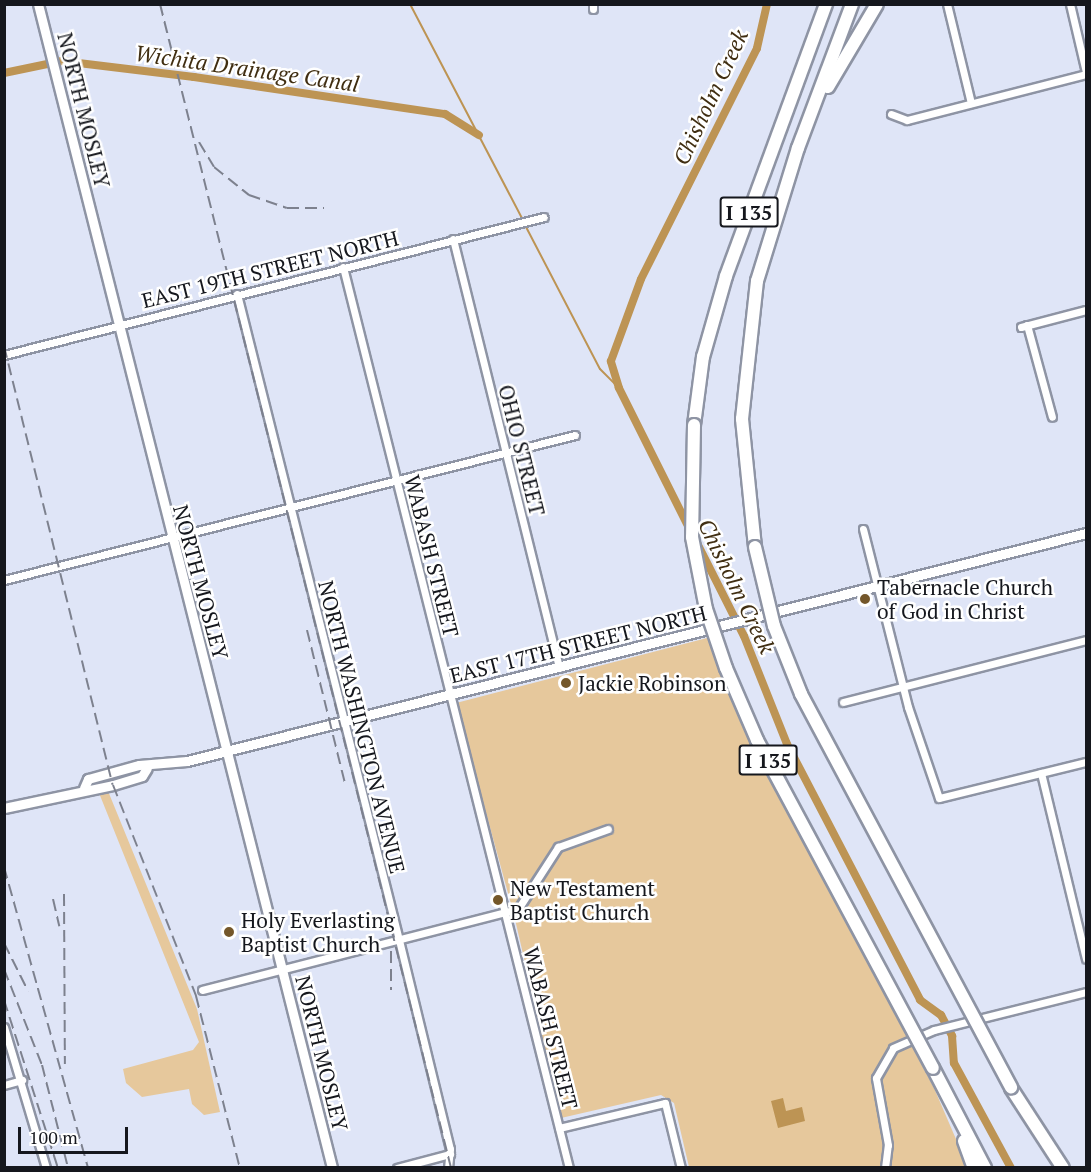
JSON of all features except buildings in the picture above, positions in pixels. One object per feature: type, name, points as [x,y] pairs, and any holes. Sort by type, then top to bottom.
[{"type":"highway","points":[[788,106],[817,4]]},
{"type":"highway","name":"I 135","points":[[826,4],[715,312],[694,425],[692,537],[706,609],[726,668],[758,740],[985,1167]]},
{"type":"highway","name":"I 135","points":[[852,4],[798,148],[759,271],[746,344],[742,451],[755,547],[774,626],[801,694],[1052,1167]]},
{"type":"highway","points":[[798,148],[877,4]]},
{"type":"highway","points":[[933,1068],[974,1167]]},
{"type":"highway","points":[[1011,1088],[1063,1167]]},
{"type":"street","name":"NORTH MOSLEY","points":[[38,4],[171,538],[332,1167]]},
{"type":"street","points":[[946,4],[971,104]]},
{"type":"street","points":[[891,114],[907,120],[1086,73],[1070,4]]},
{"type":"street","name":"EAST 19TH STREET NORTH","points":[[4,355],[118,324],[544,217]]},
{"type":"street","name":"OHIO STREET","points":[[453,239],[560,668]]},
{"type":"street","name":"WABASH STREET","points":[[343,267],[569,1167]]},
{"type":"street","name":"NORTH WASHINGTON AVENUE","points":[[237,294],[399,940],[450,1154],[448,1167]]},
{"type":"street","points":[[1052,417],[1024,326],[1086,310]]},
{"type":"street","points":[[4,580],[575,435]]},
{"type":"street","points":[[863,529],[903,687],[939,798],[1086,762]]},
{"type":"street","name":"EAST 17TH STREET NORTH","points":[[4,808],[84,788],[112,785],[142,776],[147,768],[227,751],[560,668],[1086,533]]},
{"type":"street","points":[[843,702],[1086,640]]},
{"type":"street","points":[[1041,774],[1086,959]]},
{"type":"street","points":[[202,990],[505,913],[524,904],[558,847],[608,829]]},
{"type":"street","points":[[885,1167],[888,1145],[877,1093],[879,1067],[893,1048],[934,1030],[1086,992]]},
{"type":"street","points":[[4,1027],[22,1080],[46,1167]]},
{"type":"street","points":[[4,1085],[22,1080]]},
{"type":"street","points":[[559,1128],[665,1103],[681,1167]]},
{"type":"street","points":[[397,1167],[450,1154]]},
{"type":"shaded area","points":[[707,638],[748,737],[934,1088],[968,1167],[689,1167],[674,1103],[661,1095],[561,1118],[514,915],[456,703]]},
{"type":"shaded area","points":[[108,791],[197,1009],[220,1112],[204,1115],[192,1104],[189,1089],[142,1097],[126,1083],[123,1069],[193,1050],[199,1042],[99,793]]},
{"type":"shaded area","points":[[783,1098],[786,1111],[802,1107],[805,1121],[778,1128],[771,1101]]},
{"type":"waterway","points":[[410,4],[523,220]]},
{"type":"waterway","name":"Chisholm Creek","points":[[690,530],[619,388],[611,361],[641,279],[757,48],[767,4]]},
{"type":"waterway","name":"Wichita Drainage Canal","points":[[4,73],[62,61],[194,77],[445,114],[479,135]]},
{"type":"waterway","points":[[525,225],[600,369],[619,388]]},
{"type":"waterway","name":"Chisholm Creek","points":[[697,543],[744,636],[787,744],[920,1000],[941,1015],[952,1036],[954,1063],[1011,1168]]},
{"type":"railway","points":[[160,4],[451,1168]]},
{"type":"railway","points":[[199,142],[214,167],[249,195],[287,208],[324,208]]},
{"type":"railway","points":[[4,346],[113,785],[196,996],[240,1168]]},
{"type":"railway","points":[[307,630],[345,784]]},
{"type":"railway","points":[[4,867],[88,1168]]},
{"type":"railway","points":[[64,894],[65,1064]]},
{"type":"railway","points":[[53,899],[59,926]]},
{"type":"railway","points":[[4,943],[28,991]]},
{"type":"railway","points":[[391,951],[391,990]]},
{"type":"railway","points":[[4,969],[42,1065],[68,1168]]},
{"type":"railway","points":[[4,1000],[58,1168]]},
{"type":"place","name":"Tabernacle Church of God in Christ","points":[[865,599]]},
{"type":"place","name":"Jackie Robinson","points":[[566,683]]},
{"type":"place","name":"New Testament Baptist Church","points":[[498,900]]},
{"type":"place","name":"Holy Everlasting Baptist Church","points":[[229,932]]}]
